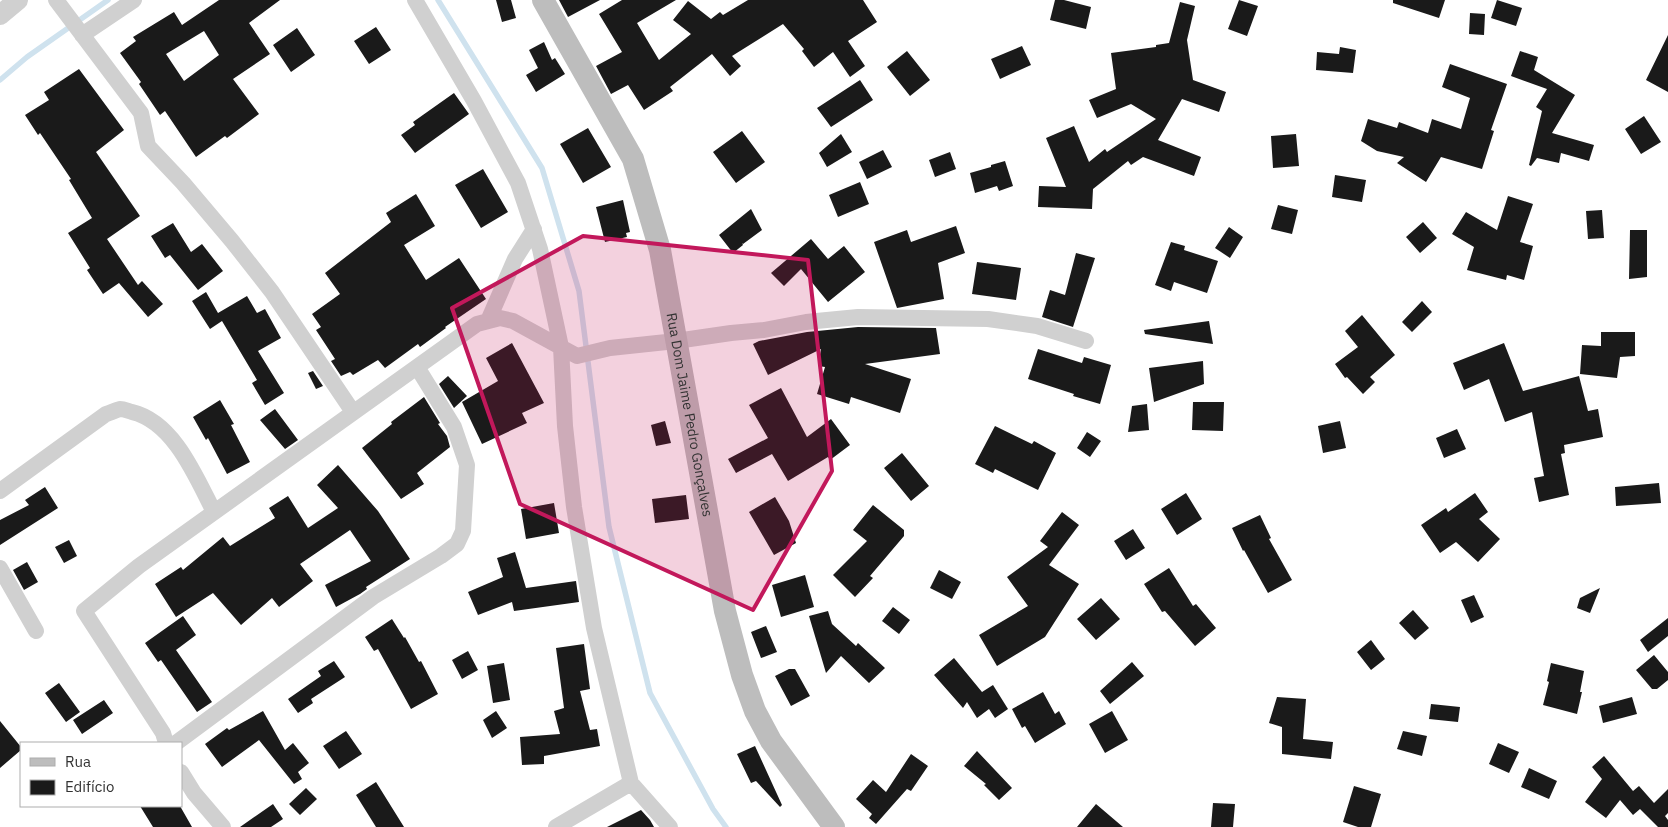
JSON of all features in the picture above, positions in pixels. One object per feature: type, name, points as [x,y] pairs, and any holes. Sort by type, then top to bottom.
[{"type":"main road","name":"Rua Dom Jaime Pedro Gonçalves","points":[[543,0],[633,159],[660,250],[725,611],[742,675],[755,711],[771,740],[834,827]]},
{"type":"street","points":[[0,15],[18,0]]},
{"type":"street","points":[[56,0],[141,113],[145,138],[153,153],[183,183],[272,292],[353,412]]},
{"type":"street","points":[[82,35],[134,0]]},
{"type":"street","points":[[415,0],[474,101],[518,183],[534,229],[561,347],[565,426],[576,516],[594,628],[631,783],[670,827]]},
{"type":"street","points":[[488,320],[515,259],[534,229]]},
{"type":"street","points":[[166,742],[163,733],[84,611],[139,566],[477,324],[500,318],[513,321],[577,356],[610,348],[858,317],[988,319],[1036,326],[1086,341]]},
{"type":"street","points":[[177,742],[373,597],[441,556],[457,544],[463,530],[467,465],[454,428],[417,366]]},
{"type":"street","points":[[0,491],[106,414],[121,409],[147,416],[163,429],[192,470],[214,512]]},
{"type":"street","points":[[0,568],[36,631]]},
{"type":"street","points":[[182,774],[194,794],[223,827]]},
{"type":"street","points":[[556,827],[631,783]]},
{"type":"highlighted area","points":[[583,236],[808,260],[832,471],[753,610],[520,504],[452,308]]},
{"type":"building","points":[[219,0],[280,0],[249,23],[270,54],[233,79],[259,114],[227,138],[225,136],[196,157],[165,111],[160,115],[139,84],[141,82],[120,53],[136,41],[133,37],[174,12],[182,25]],"holes":[[[204,31],[219,55],[184,81],[166,54]]]},
{"type":"building","points":[[496,0],[511,0],[516,18],[502,22]]},
{"type":"building","points":[[559,0],[600,0],[568,17]]},
{"type":"building","points":[[622,0],[676,0],[637,23],[659,60],[691,34],[673,20],[688,1],[711,19],[720,12],[723,15],[748,0],[863,0],[877,22],[848,41],[865,66],[850,77],[833,52],[814,67],[802,51],[804,49],[783,24],[732,56],[741,66],[730,76],[712,54],[670,87],[673,91],[644,110],[628,85],[611,94],[596,66],[622,52],[599,14]]},
{"type":"building","points":[[1055,0],[1064,0],[1091,7],[1086,29],[1050,20]]},
{"type":"building","points":[[1239,0],[1258,6],[1247,36],[1228,29]]},
{"type":"building","points":[[1393,0],[1445,0],[1439,18],[1393,3]]},
{"type":"building","points":[[1497,0],[1522,8],[1516,26],[1491,18]]},
{"type":"building","points":[[1180,2],[1195,6],[1187,40],[1193,80],[1226,92],[1219,112],[1182,99],[1158,140],[1201,157],[1194,176],[1143,157],[1131,165],[1128,161],[1093,189],[1092,209],[1038,207],[1039,186],[1066,187],[1046,138],[1074,126],[1089,162],[1105,149],[1107,152],[1156,119],[1131,104],[1097,118],[1089,100],[1116,89],[1111,53],[1156,47],[1156,45],[1169,43]]},
{"type":"building","points":[[1470,13],[1485,14],[1484,35],[1469,34]]},
{"type":"building","points":[[376,27],[391,50],[369,64],[354,41]]},
{"type":"building","points":[[297,28],[315,55],[291,72],[273,45]]},
{"type":"building","points":[[1668,35],[1668,92],[1646,80]]},
{"type":"building","points":[[544,42],[552,60],[555,58],[565,74],[536,92],[526,75],[538,68],[529,50]]},
{"type":"building","points":[[1022,46],[1031,65],[1000,79],[991,59]]},
{"type":"building","points":[[1340,47],[1356,50],[1353,73],[1316,70],[1317,52],[1339,54]]},
{"type":"building","points":[[907,51],[930,80],[910,96],[887,67]]},
{"type":"building","points":[[1520,51],[1538,57],[1534,70],[1575,95],[1552,133],[1594,145],[1589,161],[1561,153],[1559,163],[1537,158],[1531,166],[1529,165],[1542,111],[1536,107],[1547,89],[1511,76]]},
{"type":"building","points":[[1450,64],[1507,84],[1491,130],[1494,131],[1482,169],[1441,157],[1426,182],[1397,163],[1404,157],[1377,151],[1361,141],[1368,119],[1397,128],[1399,122],[1428,133],[1432,119],[1461,129],[1470,98],[1442,87]]},
{"type":"building","points":[[79,69],[124,130],[96,152],[140,216],[107,239],[138,285],[142,281],[163,304],[148,317],[119,283],[103,294],[87,270],[90,268],[68,233],[92,218],[69,180],[71,179],[40,133],[38,135],[25,115],[49,100],[44,92]]},
{"type":"building","points":[[860,80],[873,100],[831,127],[817,108]]},
{"type":"building","points":[[454,93],[469,114],[415,153],[401,135],[415,125],[413,122]]},
{"type":"building","points":[[1644,116],[1661,142],[1641,154],[1625,129]]},
{"type":"building","points":[[588,128],[611,167],[583,183],[560,144]]},
{"type":"building","points":[[742,131],[765,162],[736,183],[713,152]]},
{"type":"building","points":[[841,134],[852,152],[827,167],[819,153]]},
{"type":"building","points":[[1296,134],[1299,166],[1273,168],[1271,136]]},
{"type":"building","points":[[883,150],[892,167],[867,179],[859,162]]},
{"type":"building","points":[[950,152],[956,169],[935,177],[929,160]]},
{"type":"building","points":[[1005,161],[1013,186],[999,191],[997,186],[975,193],[970,173]]},
{"type":"building","points":[[483,169],[508,212],[481,228],[455,185]]},
{"type":"building","points":[[1335,175],[1366,180],[1362,202],[1332,197]]},
{"type":"building","points":[[860,182],[869,204],[838,217],[829,195]]},
{"type":"building","points":[[416,194],[435,226],[404,245],[426,280],[459,258],[486,299],[420,347],[418,344],[385,368],[378,360],[353,375],[350,372],[341,376],[331,361],[335,359],[316,330],[321,327],[312,314],[340,294],[325,273],[391,222],[386,213]]},
{"type":"building","points":[[1508,196],[1533,204],[1520,242],[1533,246],[1524,280],[1507,275],[1506,280],[1467,270],[1474,247],[1452,234],[1466,212],[1497,230]]},
{"type":"building","points":[[623,200],[630,232],[626,233],[627,237],[605,242],[596,207]]},
{"type":"building","points":[[1278,205],[1298,210],[1292,234],[1271,229]]},
{"type":"building","points":[[751,209],[762,230],[742,243],[743,245],[733,253],[719,235]]},
{"type":"building","points":[[1602,210],[1604,238],[1588,239],[1586,211]]},
{"type":"building","points":[[1423,222],[1437,238],[1420,253],[1406,237]]},
{"type":"building","points":[[173,223],[191,252],[202,244],[223,271],[198,290],[170,255],[165,258],[151,236]]},
{"type":"building","points":[[956,226],[965,253],[938,263],[944,299],[897,308],[874,242],[907,230],[911,242]]},
{"type":"building","points":[[1229,227],[1243,237],[1230,258],[1215,248]]},
{"type":"building","points":[[1630,230],[1647,230],[1647,277],[1629,279]]},
{"type":"building","points":[[811,239],[828,259],[844,246],[865,272],[828,302],[801,269],[784,286],[771,273]]},
{"type":"building","points":[[1171,242],[1185,246],[1184,250],[1218,261],[1207,293],[1174,282],[1171,291],[1155,285]]},
{"type":"building","points":[[1076,253],[1095,258],[1073,327],[1042,317],[1050,290],[1065,295]]},
{"type":"building","points":[[977,262],[1021,268],[1016,300],[972,294]]},
{"type":"building","points":[[206,292],[218,313],[247,296],[257,313],[265,309],[281,338],[258,351],[284,393],[265,405],[252,383],[257,380],[222,321],[210,329],[192,301]]},
{"type":"building","points":[[1422,301],[1432,312],[1412,332],[1402,322]]},
{"type":"building","points":[[1362,315],[1395,355],[1370,377],[1375,382],[1363,394],[1347,377],[1345,378],[1335,364],[1358,347],[1345,331]]},
{"type":"building","points":[[1209,321],[1213,344],[1145,334],[1144,330]]},
{"type":"building","points":[[858,327],[936,328],[940,354],[865,364],[911,379],[900,413],[851,397],[849,404],[817,394],[825,367],[818,366],[821,349],[768,375],[753,344],[759,341],[807,332]]},
{"type":"building","points":[[1601,332],[1635,332],[1635,356],[1620,357],[1617,378],[1580,374],[1582,345],[1601,346]]},
{"type":"building","points":[[512,343],[544,403],[522,413],[527,423],[482,444],[462,402],[498,381],[486,358]]},
{"type":"building","points":[[1504,343],[1523,391],[1579,376],[1588,411],[1598,409],[1603,437],[1564,445],[1565,453],[1561,454],[1569,495],[1539,502],[1534,478],[1544,476],[1532,412],[1505,422],[1489,379],[1464,390],[1453,363]]},
{"type":"building","points":[[1038,349],[1082,363],[1084,357],[1111,365],[1100,404],[1028,379]]},
{"type":"building","points":[[1203,361],[1204,384],[1154,402],[1149,368]]},
{"type":"building","points":[[313,371],[323,386],[316,389],[308,373]]},
{"type":"building","points":[[448,376],[467,396],[454,408],[439,384]]},
{"type":"building","points":[[781,388],[807,437],[831,419],[850,445],[830,460],[828,457],[788,481],[772,454],[736,473],[728,459],[768,438],[749,405]]},
{"type":"building","points":[[424,397],[440,423],[438,424],[447,436],[450,447],[417,473],[424,484],[401,499],[362,448],[392,424],[391,422]]},
{"type":"building","points":[[220,400],[234,424],[231,425],[250,462],[227,474],[208,438],[206,440],[193,417]]},
{"type":"building","points":[[1193,402],[1224,402],[1223,431],[1192,430]]},
{"type":"building","points":[[1147,404],[1149,430],[1128,432],[1132,406]]},
{"type":"building","points":[[275,409],[298,440],[285,449],[260,420]]},
{"type":"building","points":[[665,421],[671,443],[656,446],[651,425]]},
{"type":"building","points":[[1340,421],[1346,448],[1323,453],[1318,426]]},
{"type":"building","points":[[995,426],[1032,444],[1034,441],[1056,453],[1038,490],[995,469],[993,473],[975,464]]},
{"type":"building","points":[[1457,429],[1466,449],[1444,458],[1436,438]]},
{"type":"building","points":[[1087,432],[1101,441],[1090,457],[1077,448]]},
{"type":"building","points":[[902,453],[929,486],[911,501],[884,468]]},
{"type":"building","points":[[338,465],[378,511],[410,559],[366,587],[367,589],[360,594],[336,607],[325,585],[371,561],[350,530],[300,564],[313,581],[279,607],[272,598],[241,625],[213,593],[176,617],[155,584],[181,567],[183,570],[223,537],[230,546],[275,518],[269,508],[288,496],[308,528],[338,508],[317,485]]},
{"type":"building","points":[[1659,483],[1661,503],[1616,506],[1615,487]]},
{"type":"building","points":[[45,487],[58,508],[0,545],[0,520],[29,505],[25,500]]},
{"type":"building","points":[[1186,493],[1202,519],[1177,535],[1161,509]]},
{"type":"building","points":[[1475,493],[1488,512],[1479,519],[1500,539],[1478,562],[1456,542],[1440,553],[1421,525],[1446,508],[1448,512]]},
{"type":"building","points":[[686,495],[689,519],[655,523],[652,499]]},
{"type":"building","points":[[775,497],[789,521],[796,543],[774,555],[749,512]]},
{"type":"building","points":[[554,503],[559,533],[526,539],[521,509]]},
{"type":"building","points":[[873,505],[904,530],[904,536],[870,576],[873,578],[855,597],[833,575],[867,541],[853,530]]},
{"type":"building","points":[[1062,512],[1079,525],[1049,565],[1079,584],[1045,637],[997,666],[979,635],[1028,606],[1007,577],[1048,547],[1040,541]]},
{"type":"building","points":[[1260,515],[1271,538],[1269,539],[1292,580],[1268,593],[1243,551],[1232,528]]},
{"type":"building","points":[[1133,529],[1145,548],[1126,560],[1114,541]]},
{"type":"building","points":[[69,540],[77,556],[64,563],[55,547]]},
{"type":"building","points":[[515,552],[526,588],[576,581],[579,602],[514,611],[512,602],[478,615],[468,592],[503,577],[497,558]]},
{"type":"building","points":[[27,562],[38,582],[24,590],[13,570]]},
{"type":"building","points":[[1169,568],[1193,606],[1196,604],[1216,628],[1195,646],[1165,611],[1162,612],[1144,584]]},
{"type":"building","points":[[939,570],[961,582],[952,599],[930,588]]},
{"type":"building","points":[[805,575],[814,607],[781,617],[772,585]]},
{"type":"building","points":[[1600,588],[1590,613],[1577,608],[1580,598]]},
{"type":"building","points":[[1474,595],[1484,617],[1471,623],[1461,600]]},
{"type":"building","points":[[1101,598],[1120,619],[1096,640],[1077,619]]},
{"type":"building","points":[[893,607],[910,620],[899,634],[882,621]]},
{"type":"building","points":[[1413,610],[1429,628],[1415,640],[1399,623]]},
{"type":"building","points":[[828,611],[832,624],[856,646],[858,643],[885,668],[869,683],[841,656],[826,673],[809,616]]},
{"type":"building","points":[[183,616],[196,635],[176,650],[212,702],[197,712],[161,660],[158,662],[145,643]]},
{"type":"building","points":[[1668,618],[1668,636],[1648,652],[1640,640]]},
{"type":"building","points":[[392,619],[419,662],[421,661],[438,694],[411,709],[378,649],[374,651],[365,637]]},
{"type":"building","points":[[766,626],[777,652],[761,658],[751,632]]},
{"type":"building","points":[[1371,640],[1385,659],[1371,670],[1357,652]]},
{"type":"building","points":[[584,644],[590,689],[580,691],[590,730],[597,729],[600,746],[544,756],[544,764],[522,765],[520,737],[560,734],[554,711],[564,708],[556,648]]},
{"type":"building","points":[[468,651],[478,670],[462,679],[452,660]]},
{"type":"building","points":[[1654,655],[1668,672],[1668,680],[1657,689],[1652,689],[1636,670]]},
{"type":"building","points":[[954,658],[982,692],[993,685],[1008,709],[995,718],[989,709],[977,718],[967,702],[963,708],[934,675]]},
{"type":"building","points":[[334,661],[345,677],[311,699],[313,703],[298,713],[288,699],[321,676],[318,671]]},
{"type":"building","points":[[1132,662],[1144,676],[1110,704],[1100,691]]},
{"type":"building","points":[[504,663],[510,700],[493,703],[487,666]]},
{"type":"building","points":[[1551,663],[1584,671],[1577,714],[1543,705],[1549,682],[1547,681]]},
{"type":"building","points":[[789,669],[795,669],[810,696],[791,706],[775,676]]},
{"type":"building","points":[[59,683],[80,712],[66,722],[45,693]]},
{"type":"building","points":[[1043,692],[1055,714],[1059,711],[1066,724],[1035,743],[1025,726],[1022,728],[1012,709]]},
{"type":"building","points":[[1277,697],[1306,699],[1303,739],[1333,742],[1331,759],[1282,754],[1282,727],[1269,723]]},
{"type":"building","points":[[1632,697],[1637,714],[1603,723],[1599,706]]},
{"type":"building","points":[[104,700],[113,713],[82,734],[73,720]]},
{"type":"building","points":[[1431,704],[1460,707],[1458,722],[1429,719]]},
{"type":"building","points":[[263,711],[285,750],[293,743],[309,763],[298,772],[302,779],[294,784],[259,740],[222,767],[205,744],[227,728],[229,730]]},
{"type":"building","points":[[496,711],[507,728],[492,738],[483,720]]},
{"type":"building","points":[[1112,711],[1128,740],[1105,753],[1089,724]]},
{"type":"building","points":[[0,721],[20,746],[20,751],[0,768]]},
{"type":"building","points":[[346,731],[362,754],[339,769],[323,746]]},
{"type":"building","points":[[1403,731],[1427,736],[1422,756],[1397,749]]},
{"type":"building","points":[[1498,743],[1519,752],[1509,773],[1489,764]]},
{"type":"building","points":[[755,746],[782,805],[780,807],[756,781],[751,783],[737,754]]},
{"type":"building","points":[[977,751],[1012,788],[999,800],[984,785],[986,784],[964,766]]},
{"type":"building","points":[[911,754],[928,766],[911,791],[907,789],[876,824],[869,818],[872,814],[856,799],[873,780],[886,792]]},
{"type":"building","points":[[1604,756],[1633,791],[1639,786],[1654,803],[1668,789],[1668,813],[1665,816],[1668,820],[1668,827],[1658,827],[1640,809],[1633,815],[1620,800],[1606,818],[1585,802],[1602,779],[1592,767]]},
{"type":"building","points":[[1529,768],[1557,781],[1549,799],[1521,787]]},
{"type":"building","points":[[376,782],[404,827],[376,827],[356,795]]},
{"type":"building","points":[[1354,786],[1381,794],[1371,827],[1358,827],[1343,822]]},
{"type":"building","points":[[306,788],[317,799],[300,815],[289,804]]},
{"type":"building","points":[[1213,803],[1235,804],[1233,827],[1211,827]]},
{"type":"building","points":[[273,804],[283,819],[271,827],[240,827]]},
{"type":"building","points":[[1096,804],[1123,827],[1077,827]]},
{"type":"building","points":[[141,807],[181,807],[192,827],[153,827]]},
{"type":"building","points":[[641,810],[654,827],[607,827]]},
{"type":"waterway","points":[[0,80],[27,57],[108,0]]},
{"type":"waterway","points":[[438,0],[542,168],[579,291],[609,527],[650,693],[713,809],[726,827]]}]
